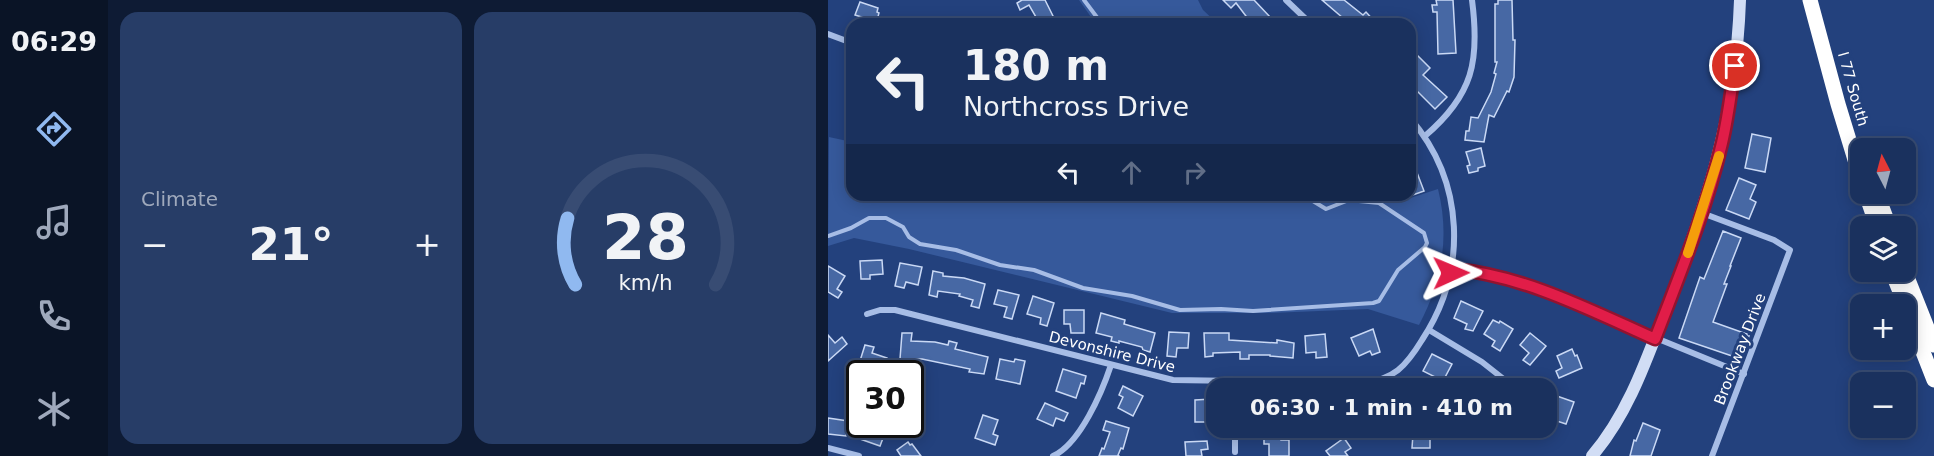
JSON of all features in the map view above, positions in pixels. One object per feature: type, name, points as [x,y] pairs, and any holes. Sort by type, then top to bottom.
[{"type":"highway","name":"I 77 South","points":[[1810,0],[1850,142]]},
{"type":"highway","points":[[1821,0],[1859,138]]},
{"type":"highway","points":[[1909,282],[1934,345]]},
{"type":"highway","points":[[1916,333],[1934,380]]},
{"type":"street","points":[[1286,0],[1305,18]]},
{"type":"street","points":[[1425,136],[1453,109],[1468,83],[1474,59],[1475,20],[1472,0]]},
{"type":"street","points":[[1592,456],[1606,440],[1636,387],[1702,213],[1727,121],[1735,66],[1740,0]]},
{"type":"street","points":[[828,34],[846,41]]},
{"type":"street","name":"Devonshire Drive","points":[[1386,378],[1400,370],[1429,330],[1445,297],[1452,269],[1454,223],[1450,193],[1442,169],[1425,136],[1416,125]]},
{"type":"street","name":"Brookway Drive","points":[[1702,213],[1774,240],[1790,250],[1712,456]]},
{"type":"street","points":[[1452,269],[1485,273],[1524,284],[1744,374]]},
{"type":"street","name":"Devonshire Drive","points":[[867,314],[880,310],[895,310],[1173,380],[1206,383]]},
{"type":"street","points":[[1429,330],[1482,362],[1502,378]]},
{"type":"street","points":[[1053,456],[1074,439],[1111,365]]},
{"type":"street","points":[[1235,438],[1235,452]]},
{"type":"street","points":[[828,448],[859,456]]},
{"type":"lane","points":[[1084,0],[1098,18]]},
{"type":"lane","points":[[1313,201],[1326,209],[1346,201]]},
{"type":"lane","points":[[828,236],[851,228],[869,218],[886,218],[903,227],[909,237],[920,244],[965,252],[1000,265],[1034,270],[1083,288],[1132,296],[1180,310],[1253,311],[1379,301],[1398,270],[1427,243],[1424,233],[1384,204],[1371,201]]},
{"type":"shaded area","points":[[1079,0],[1198,0],[1203,10],[1212,18],[1092,18]]},
{"type":"shaded area","points":[[829,137],[846,141],[846,201],[1394,201],[1395,203],[1416,201],[1416,196],[1438,189],[1443,224],[1442,259],[1438,276],[1419,325],[1368,309],[1267,313],[1172,313],[909,249],[854,238],[828,246]]},
{"type":"building","points":[[1022,0],[1045,0],[1054,18],[1037,18],[1029,5],[1020,10],[1017,3]]},
{"type":"building","points":[[1223,0],[1254,0],[1271,18],[1247,18],[1236,3],[1231,8]]},
{"type":"building","points":[[1322,0],[1344,0],[1363,15],[1366,12],[1372,18],[1343,18]]},
{"type":"building","points":[[1436,0],[1453,0],[1456,53],[1438,54],[1437,12],[1433,12],[1432,5],[1437,5]]},
{"type":"building","points":[[1498,0],[1512,0],[1513,40],[1515,40],[1514,77],[1509,92],[1507,91],[1494,117],[1489,115],[1484,142],[1465,140],[1471,117],[1478,118],[1491,92],[1496,74],[1494,73],[1497,62],[1495,62],[1495,4],[1498,4]]},
{"type":"building","points":[[860,2],[878,8],[879,13],[878,18],[855,15]]},
{"type":"building","points":[[1416,54],[1430,68],[1423,75],[1447,97],[1435,109],[1416,90]]},
{"type":"building","points":[[1752,134],[1771,138],[1765,172],[1745,168]]},
{"type":"building","points":[[1481,148],[1485,166],[1469,173],[1467,166],[1470,165],[1466,152]]},
{"type":"building","points":[[1416,170],[1424,191],[1416,194]]},
{"type":"building","points":[[1739,178],[1756,185],[1750,199],[1756,202],[1749,219],[1726,210]]},
{"type":"building","points":[[1723,231],[1741,238],[1713,322],[1749,336],[1742,356],[1739,355],[1738,358],[1679,338],[1700,277],[1704,279]]},
{"type":"building","points":[[882,260],[883,274],[870,275],[870,279],[861,279],[860,261]]},
{"type":"building","points":[[900,263],[922,267],[918,285],[906,282],[904,288],[895,286]]},
{"type":"building","points":[[828,266],[845,276],[837,289],[842,292],[838,298],[828,292]]},
{"type":"building","points":[[933,271],[943,273],[943,276],[964,278],[985,284],[979,308],[971,306],[973,300],[959,296],[960,294],[938,291],[937,297],[929,295]]},
{"type":"building","points":[[998,290],[1019,295],[1012,319],[1004,317],[1007,307],[994,304]]},
{"type":"building","points":[[1033,296],[1054,303],[1047,326],[1040,324],[1041,318],[1027,314]]},
{"type":"building","points":[[1461,301],[1483,311],[1473,331],[1465,329],[1467,324],[1454,318]]},
{"type":"building","points":[[1064,310],[1084,310],[1084,333],[1071,333],[1070,324],[1064,324]]},
{"type":"building","points":[[1101,313],[1125,320],[1124,324],[1155,333],[1150,352],[1143,350],[1142,347],[1111,341],[1112,337],[1096,333]]},
{"type":"building","points":[[1493,320],[1499,323],[1500,321],[1513,329],[1500,351],[1492,346],[1495,341],[1484,334]]},
{"type":"building","points":[[1373,329],[1380,352],[1372,355],[1370,351],[1359,356],[1351,338]]},
{"type":"building","points":[[1169,332],[1189,333],[1188,348],[1177,348],[1176,357],[1167,356]]},
{"type":"building","points":[[902,333],[912,333],[911,341],[948,345],[949,341],[957,343],[955,349],[988,357],[984,374],[922,359],[900,359]]},
{"type":"building","points":[[1204,333],[1229,333],[1229,340],[1277,343],[1277,340],[1294,343],[1293,358],[1249,355],[1249,359],[1240,359],[1240,352],[1213,353],[1213,356],[1205,357]]},
{"type":"building","points":[[1530,333],[1546,346],[1530,365],[1523,360],[1529,353],[1520,345]]},
{"type":"building","points":[[1325,334],[1327,357],[1316,358],[1316,352],[1306,353],[1305,336]]},
{"type":"building","points":[[828,335],[835,343],[842,337],[847,344],[828,361]]},
{"type":"building","points":[[865,345],[874,347],[872,353],[887,358],[886,360],[860,360]]},
{"type":"building","points":[[1572,349],[1582,368],[1559,378],[1556,371],[1562,368],[1557,356]]},
{"type":"building","points":[[1432,354],[1452,364],[1445,378],[1437,378],[1423,371]]},
{"type":"building","points":[[1000,359],[1014,362],[1015,359],[1025,361],[1020,384],[996,379]]},
{"type":"building","points":[[1063,369],[1086,376],[1076,398],[1056,391]]},
{"type":"building","points":[[1123,386],[1143,396],[1133,416],[1118,408],[1123,397],[1119,395]]},
{"type":"building","points":[[1557,396],[1574,402],[1566,424],[1557,421]]},
{"type":"building","points":[[1206,399],[1206,422],[1195,422],[1195,400]]},
{"type":"building","points":[[1045,403],[1068,413],[1064,421],[1056,418],[1053,426],[1037,419]]},
{"type":"building","points":[[983,415],[998,420],[993,434],[998,436],[995,445],[975,438]]},
{"type":"building","points":[[828,418],[846,421],[846,436],[828,434]]},
{"type":"building","points":[[1106,421],[1129,428],[1119,456],[1099,456],[1110,432],[1103,430]]},
{"type":"building","points":[[1643,423],[1660,430],[1651,456],[1630,456],[1634,440],[1636,441]]},
{"type":"building","points":[[860,438],[883,438],[880,446]]},
{"type":"building","points":[[1264,438],[1289,440],[1289,456],[1269,456],[1269,444],[1264,444]]},
{"type":"building","points":[[1344,438],[1351,448],[1345,452],[1348,456],[1330,456],[1326,451]]},
{"type":"building","points":[[1413,438],[1430,438],[1430,448],[1412,448]]},
{"type":"building","points":[[1207,441],[1208,449],[1201,450],[1202,456],[1186,456],[1185,442]]},
{"type":"building","points":[[908,442],[921,456],[901,456],[897,450]]},
{"type":"slow traffic","points":[[1688,253],[1719,156]]},
{"type":"route","points":[[1451,273],[1452,269],[1471,271],[1524,284],[1655,339],[1683,268],[1711,186],[1727,121],[1735,66]]}]
